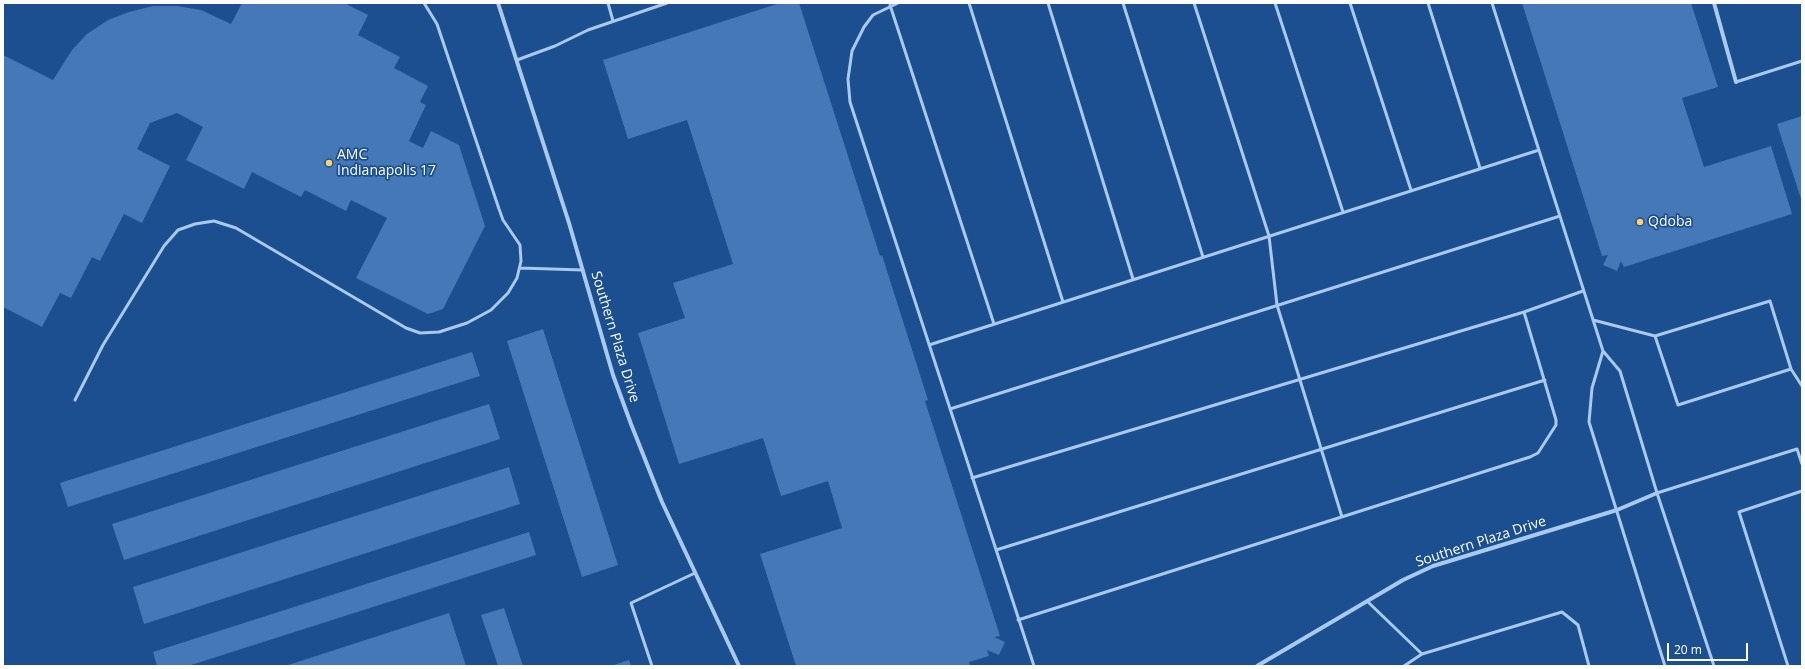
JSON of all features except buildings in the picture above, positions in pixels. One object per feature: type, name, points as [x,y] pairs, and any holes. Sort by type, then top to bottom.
[{"type":"street","name":"Southern Plaza Drive","points":[[498,3],[569,223],[613,375],[662,502],[739,666]]},
{"type":"street","points":[[1714,3],[1736,82]]},
{"type":"street","name":"Southern Plaza Drive","points":[[1257,666],[1403,580],[1433,566],[1616,510],[1657,493]]},
{"type":"lane","points":[[75,400],[103,345],[164,246],[178,230],[195,224],[214,221],[236,228],[381,314],[406,328],[420,333],[439,332],[467,323],[492,310],[508,293],[517,278],[520,268],[520,245],[513,232],[503,220],[437,24],[424,3]]},
{"type":"lane","points":[[608,3],[614,21]]},
{"type":"lane","points":[[517,60],[614,21],[667,3]]},
{"type":"lane","points":[[898,3],[890,5],[873,15],[864,27],[852,51],[848,79],[850,102],[1034,666]]},
{"type":"lane","points":[[968,3],[1063,302]]},
{"type":"lane","points":[[1048,3],[1133,279]]},
{"type":"lane","points":[[1122,3],[1203,257]]},
{"type":"lane","points":[[1194,3],[1269,236],[1277,305],[1342,517]]},
{"type":"lane","points":[[1275,3],[1343,212]]},
{"type":"lane","points":[[1350,3],[1411,190]]},
{"type":"lane","points":[[1428,3],[1480,168]]},
{"type":"lane","points":[[1492,3],[1602,351],[1620,371],[1657,493],[1714,666]]},
{"type":"lane","points":[[890,5],[994,324]]},
{"type":"lane","points":[[1736,82],[1802,61]]},
{"type":"lane","points":[[929,345],[1539,150]]},
{"type":"lane","points":[[950,409],[1560,216]]},
{"type":"lane","points":[[520,268],[583,270]]},
{"type":"lane","points":[[972,478],[1524,312],[1583,291]]},
{"type":"lane","points":[[1593,320],[1655,336],[1770,301],[1791,369],[1802,386]]},
{"type":"lane","points":[[1018,620],[1530,457],[1538,453],[1556,425],[1556,420],[1524,312]]},
{"type":"lane","points":[[1655,336],[1678,405],[1791,369]]},
{"type":"lane","points":[[1602,351],[1592,388],[1589,422],[1665,666]]},
{"type":"lane","points":[[996,550],[1545,380]]},
{"type":"lane","points":[[1657,493],[1802,448]]},
{"type":"lane","points":[[1797,449],[1802,464]]},
{"type":"lane","points":[[1788,666],[1739,512],[1802,491]]},
{"type":"lane","points":[[652,666],[631,603],[695,573]]},
{"type":"lane","points":[[1367,601],[1422,654]]},
{"type":"lane","points":[[1404,666],[1422,654],[1562,612],[1578,625],[1590,666]]},
{"type":"place","name":"AMC Indianapolis 17","points":[[329,163]]},
{"type":"place","name":"Qdoba","points":[[1640,222]]}]
